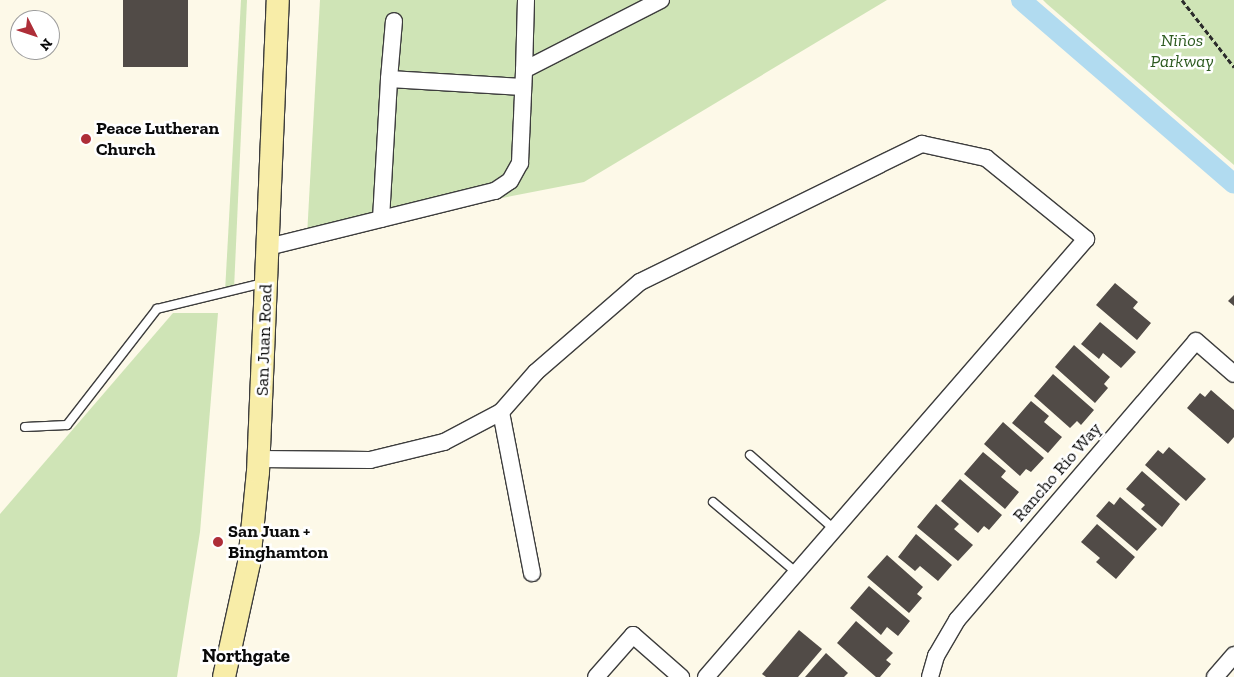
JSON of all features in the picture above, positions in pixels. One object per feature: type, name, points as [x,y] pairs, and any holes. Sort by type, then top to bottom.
[{"type":"main road","name":"San Juan Road","points":[[228,676],[249,563],[258,459],[278,0]]},
{"type":"street","points":[[268,247],[495,192],[510,181],[520,163],[526,0]]},
{"type":"street","points":[[524,70],[661,0]]},
{"type":"street","points":[[381,219],[394,21]]},
{"type":"street","points":[[389,79],[523,88]]},
{"type":"street","points":[[258,459],[370,460],[444,442],[501,412],[536,372],[640,282],[922,144],[986,158],[1086,239],[706,677]]},
{"type":"street","name":"Rancho Rio Way","points":[[930,677],[936,656],[957,620],[1196,340],[1234,374]]},
{"type":"street","points":[[501,412],[532,573]]},
{"type":"street","points":[[596,677],[632,636],[681,677]]},
{"type":"street","points":[[1215,677],[1234,655]]},
{"type":"lane","points":[[25,427],[67,425],[157,309],[266,283]]},
{"type":"lane","points":[[750,455],[834,529]]},
{"type":"lane","points":[[713,502],[797,573]]},
{"type":"path","points":[[1182,0],[1234,67]]},
{"type":"green space","points":[[241,0],[247,0],[234,289],[225,292]]},
{"type":"green space","points":[[320,0],[887,0],[584,182],[307,236]]},
{"type":"green space","name":"Niños Parkway","points":[[1043,0],[1234,0],[1234,165],[1047,4]]},
{"type":"green space","points":[[173,313],[218,313],[200,532],[177,677],[0,677],[0,514]]},
{"type":"building","points":[[123,0],[188,0],[188,67],[123,67]]},
{"type":"building","points":[[1115,283],[1138,302],[1133,308],[1151,323],[1137,340],[1096,305]]},
{"type":"building","points":[[1234,295],[1234,306],[1228,301]]},
{"type":"building","points":[[1100,322],[1136,352],[1121,368],[1103,353],[1099,359],[1081,344]]},
{"type":"building","points":[[1074,345],[1110,377],[1104,384],[1108,388],[1095,403],[1055,367]]},
{"type":"building","points":[[1053,374],[1094,410],[1081,425],[1077,421],[1070,428],[1034,396]]},
{"type":"building","points":[[1211,390],[1234,410],[1234,437],[1228,444],[1187,408],[1200,393],[1205,397]]},
{"type":"building","points":[[1031,401],[1049,416],[1044,422],[1062,437],[1048,453],[1012,423]]},
{"type":"building","points":[[1003,422],[1044,458],[1031,472],[1026,469],[1020,476],[984,444]]},
{"type":"building","points":[[1169,447],[1206,479],[1186,501],[1145,465],[1158,450],[1163,454]]},
{"type":"building","points":[[983,452],[1006,471],[1001,477],[1019,492],[1005,509],[964,474]]},
{"type":"building","points":[[1142,471],[1180,504],[1162,527],[1141,509],[1145,505],[1126,489]]},
{"type":"building","points":[[960,479],[1002,515],[989,530],[984,526],[978,533],[941,501]]},
{"type":"building","points":[[1120,497],[1157,529],[1137,551],[1096,516],[1109,501],[1114,505]]},
{"type":"building","points":[[936,504],[959,524],[954,529],[973,545],[958,561],[917,527]]},
{"type":"building","points":[[1097,524],[1135,557],[1116,579],[1096,562],[1100,558],[1081,542]]},
{"type":"building","points":[[916,534],[952,565],[938,581],[920,566],[915,571],[898,557]]},
{"type":"building","points":[[887,555],[923,587],[917,594],[922,598],[909,613],[867,577]]},
{"type":"building","points":[[869,586],[910,621],[898,636],[887,627],[881,635],[850,608]]},
{"type":"building","points":[[856,621],[893,653],[886,660],[891,664],[880,677],[876,677],[837,643]]},
{"type":"building","points":[[799,630],[822,649],[798,677],[766,677],[762,674]]},
{"type":"building","points":[[826,653],[848,673],[844,677],[805,677]]},
{"type":"waterway","points":[[1021,0],[1234,184]]},
{"type":"place","name":"Peace Lutheran Church","points":[[86,139]]},
{"type":"place","name":"San Juan + Binghamton","points":[[218,542]]},
{"type":"district","name":"Northgate","points":[[246,656]]}]
